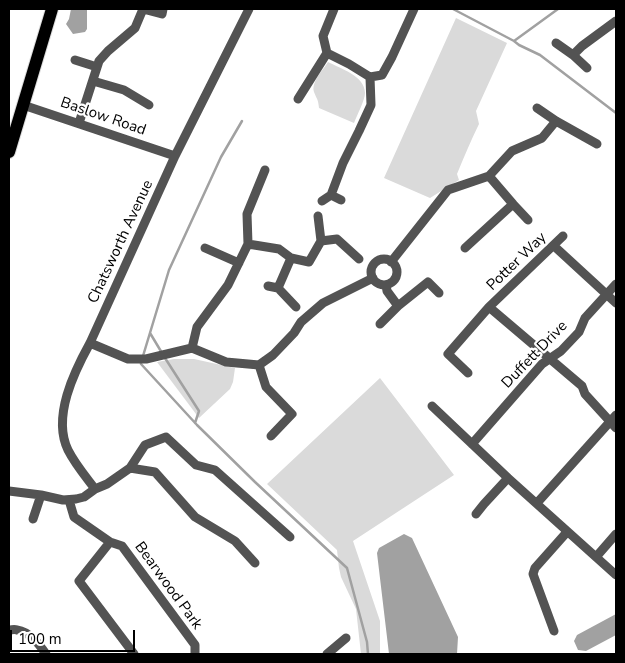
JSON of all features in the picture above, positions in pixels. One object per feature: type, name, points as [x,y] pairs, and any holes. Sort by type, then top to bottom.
[{"type":"main road","points":[[9,152],[52,9]]},
{"type":"street","points":[[79,123],[97,67],[104,56],[135,28],[143,9],[162,14],[164,9]]},
{"type":"street","name":"Chatsworth Avenue","points":[[95,489],[72,456],[64,437],[66,400],[77,368],[175,156],[249,9]]},
{"type":"street","points":[[298,99],[327,53],[323,36],[334,9]]},
{"type":"street","points":[[327,53],[370,77],[382,75],[414,9]]},
{"type":"street","points":[[573,55],[616,20]]},
{"type":"street","points":[[556,43],[588,68]]},
{"type":"street","points":[[75,60],[97,67]]},
{"type":"street","points":[[322,201],[331,195],[342,163],[371,105],[370,77]]},
{"type":"street","points":[[93,81],[124,90],[149,105]]},
{"type":"street","name":"Baslow Road","points":[[23,105],[175,156]]},
{"type":"street","points":[[537,108],[597,144]]},
{"type":"street","points":[[392,262],[448,190],[489,176],[512,151],[542,138],[556,121]]},
{"type":"street","points":[[192,348],[197,327],[228,285],[248,244],[247,214],[265,170]]},
{"type":"street","points":[[489,176],[528,220]]},
{"type":"street","points":[[331,195],[342,200]]},
{"type":"street","points":[[465,248],[513,204]]},
{"type":"street","points":[[248,244],[279,249],[291,258],[309,262],[320,241],[318,216]]},
{"type":"street","name":"Potter Way","points":[[468,373],[448,354],[489,307],[563,236]]},
{"type":"street","points":[[320,241],[337,239],[359,260]]},
{"type":"street","points":[[554,246],[616,303]]},
{"type":"street","points":[[206,248],[239,263]]},
{"type":"street","points":[[278,288],[291,258]]},
{"type":"street","points":[[384,259],[392,262],[396,269],[396,277],[393,280],[386,284],[378,284],[373,278],[371,275],[372,268],[376,262],[384,259]]},
{"type":"street","points":[[90,343],[128,359],[146,359],[192,348],[226,362],[258,365],[273,355],[294,333],[300,322],[322,302],[373,278]]},
{"type":"street","points":[[380,324],[398,306],[428,282],[439,293]]},
{"type":"street","points":[[386,284],[387,291],[398,306]]},
{"type":"street","name":"Duffett Drive","points":[[472,444],[542,364],[562,351],[579,332],[585,318],[616,284]]},
{"type":"street","points":[[268,286],[278,288],[296,307]]},
{"type":"street","name":"Potter Way","points":[[489,307],[582,386],[585,394],[614,422]]},
{"type":"street","points":[[258,365],[266,387],[292,414],[271,436]]},
{"type":"street","points":[[432,406],[508,478],[616,575]]},
{"type":"street","points":[[537,503],[614,422]]},
{"type":"street","points":[[9,491],[63,500],[84,497],[130,468],[145,445],[166,437],[196,465],[215,470],[290,537]]},
{"type":"street","points":[[130,468],[155,472],[195,516],[235,541],[255,563]]},
{"type":"street","points":[[476,514],[508,478]]},
{"type":"street","points":[[33,519],[41,495]]},
{"type":"street","name":"Bearwood Park","points":[[69,500],[74,517],[110,542],[122,546],[195,645],[195,654]]},
{"type":"street","points":[[554,631],[533,574],[535,568],[567,532]]},
{"type":"street","points":[[596,556],[616,534]]},
{"type":"street","name":"Bearwood Park","points":[[110,542],[80,581],[134,654]]},
{"type":"street","points":[[9,630],[17,630],[29,635],[40,645],[46,654]]},
{"type":"street","points":[[327,654],[346,638]]},
{"type":"shaded area","points":[[71,9],[87,9],[87,29],[85,32],[73,34],[66,24]]},
{"type":"shaded area","points":[[456,18],[507,43],[476,111],[479,124],[457,174],[459,180],[430,198],[384,178]]},
{"type":"shaded area","points":[[328,62],[351,73],[364,87],[365,96],[354,123],[319,108],[314,92],[314,84]]},
{"type":"shaded area","points":[[174,359],[194,359],[235,368],[230,389],[199,418],[157,362]]},
{"type":"shaded area","points":[[380,378],[454,475],[353,541],[380,621],[380,654],[361,654],[356,609],[341,577],[337,550],[267,484]]},
{"type":"shaded area","points":[[404,534],[412,538],[458,637],[457,654],[389,654],[377,553],[379,548]]},
{"type":"shaded area","points":[[616,614],[616,635],[586,651],[578,650],[574,641],[577,635]]},
{"type":"waterway","points":[[453,9],[540,55],[616,113]]},
{"type":"waterway","points":[[514,41],[558,9]]},
{"type":"waterway","points":[[143,356],[169,270],[221,157],[242,121]]},
{"type":"waterway","points":[[150,333],[162,353]]},
{"type":"waterway","points":[[165,358],[199,411],[195,423]]},
{"type":"waterway","points":[[141,361],[141,364],[197,425],[347,568],[367,642],[368,654]]}]
